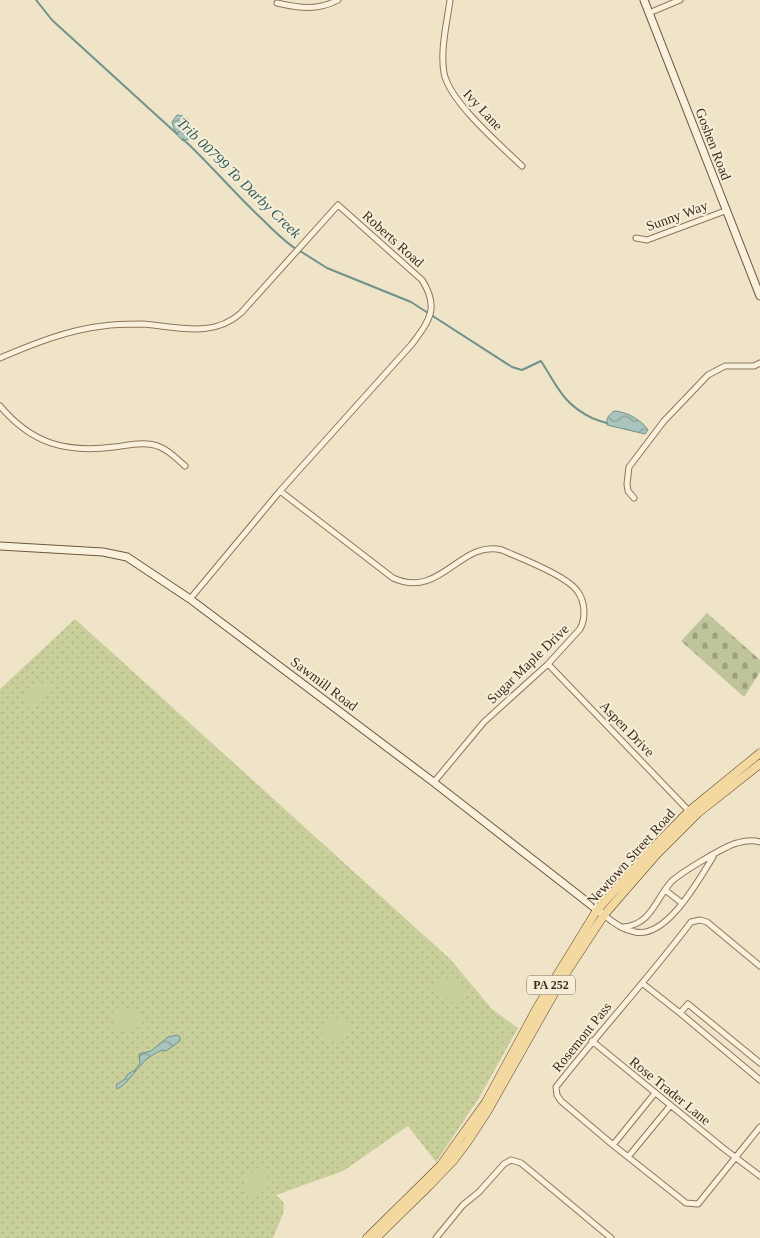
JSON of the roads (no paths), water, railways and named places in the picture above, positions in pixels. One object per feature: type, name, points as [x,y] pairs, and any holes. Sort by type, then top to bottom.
[{"type":"main road","name":"Newtown Street Road","points":[[367,1238],[441,1164],[486,1102],[538,1006],[601,913],[651,850],[689,811],[760,753]]},
{"type":"main road","name":"Newtown Street Road","points":[[376,1238],[430,1186],[468,1141],[488,1112],[601,913],[698,813],[760,764]]},
{"type":"street","points":[[277,3],[307,9],[318,8],[338,0]]},
{"type":"street","name":"Ivy Lane","points":[[450,0],[444,54],[444,73],[450,90],[462,106],[522,166]]},
{"type":"street","name":"Goshen Road","points":[[644,0],[725,211],[760,296]]},
{"type":"street","points":[[649,13],[680,0]]},
{"type":"street","name":"Roberts Road","points":[[0,358],[74,330],[102,326],[142,324],[198,330],[214,328],[227,323],[241,313],[338,206],[422,280],[428,290],[432,303],[428,321],[412,344],[280,490],[190,599]]},
{"type":"street","name":"Sunny Way","points":[[636,238],[647,240],[725,211]]},
{"type":"street","points":[[634,498],[628,491],[629,467],[664,421],[708,374],[725,366],[754,366],[760,363]]},
{"type":"street","points":[[0,406],[25,431],[52,444],[86,450],[151,444],[168,451],[185,466]]},
{"type":"street","name":"Sugar Maple Drive","points":[[280,490],[394,578],[402,581],[419,584],[429,581],[480,550],[494,548],[502,550],[566,581],[578,591],[584,609],[584,623],[576,634],[548,664],[484,722],[434,782]]},
{"type":"street","name":"Sawmill Road","points":[[0,546],[120,554],[133,560],[190,599],[434,782],[601,913]]},
{"type":"street","name":"Aspen Drive","points":[[548,664],[689,811]]},
{"type":"street","points":[[623,927],[630,926],[648,916],[672,881],[721,850],[738,842],[759,840]]},
{"type":"street","points":[[601,913],[623,927],[636,932],[646,932],[655,929],[665,923],[682,903],[714,855]]},
{"type":"street","points":[[665,890],[682,903]]},
{"type":"street","name":"Rosemont Pass","points":[[736,1156],[698,1204],[686,1203],[561,1101],[556,1087],[690,922],[700,920],[706,922],[760,966]]},
{"type":"street","points":[[642,983],[760,1080]]},
{"type":"street","points":[[680,1013],[688,1004],[760,1063]]},
{"type":"street","points":[[715,1042],[721,1032]]},
{"type":"street","name":"Rose Trader Lane","points":[[592,1041],[670,1106],[760,1176]]},
{"type":"street","points":[[613,1145],[655,1093]]},
{"type":"street","points":[[628,1157],[670,1106]]},
{"type":"street","points":[[736,1156],[760,1127]]},
{"type":"street","points":[[436,1238],[463,1205],[479,1192],[504,1164],[515,1160],[521,1162],[612,1238]]},
{"type":"water","points":[[177,115],[186,117],[190,123],[189,139],[183,141],[175,130],[172,122]]},
{"type":"water","points":[[614,411],[633,417],[648,430],[645,434],[607,425],[608,417]]},
{"type":"water","points":[[177,1035],[180,1037],[180,1041],[166,1051],[162,1050],[148,1058],[117,1089],[116,1085],[135,1070],[140,1063],[139,1054],[151,1051],[168,1037]]},
{"type":"waterway","name":"Trib 00799 To Darby Creek","points":[[36,0],[52,20],[177,134]]},
{"type":"waterway","name":"Trib 00799 To Darby Creek","points":[[183,139],[279,236],[296,249]]},
{"type":"waterway","name":"Trib 00799 To Darby Creek","points":[[300,251],[327,268],[411,302],[512,367],[522,370],[541,361],[562,394],[574,407],[592,418],[607,423]]}]
